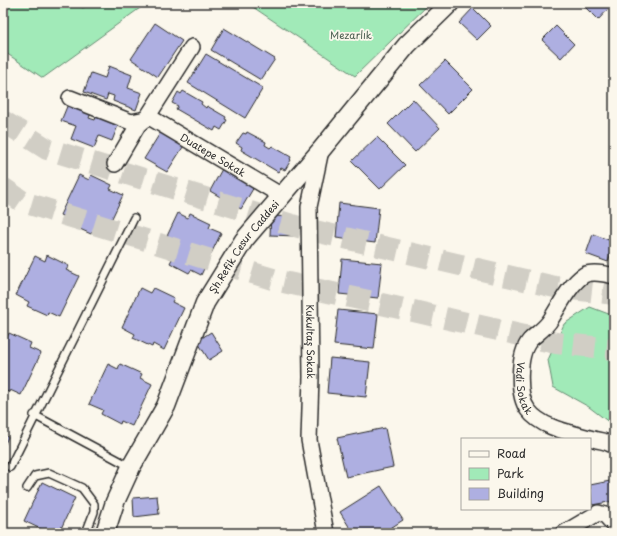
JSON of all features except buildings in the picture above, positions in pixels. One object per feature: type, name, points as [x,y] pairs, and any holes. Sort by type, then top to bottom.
[{"type":"street","name":"Şh.Refik Cesur Caddesi","points":[[105,533],[115,502],[132,467],[166,406],[206,303],[244,240],[321,150],[407,45],[450,3]]},
{"type":"street","points":[[115,164],[192,47]]},
{"type":"street","name":"Duatepe Sokak","points":[[70,98],[131,122],[151,118],[282,196]]},
{"type":"street","name":"Kukultaş Sokak","points":[[321,150],[309,207],[311,377],[309,440],[326,533]]},
{"type":"street","name":"Vadi Sokak","points":[[588,438],[558,429],[539,420],[528,410],[521,396],[520,378],[524,356],[529,341],[547,326],[576,282],[585,274],[603,273],[614,276]]},
{"type":"street","name":"Vadi Sokak","points":[[591,439],[614,446]]},
{"type":"street","points":[[564,533],[598,513],[605,515],[614,525]]},
{"type":"lane","points":[[10,467],[34,415],[134,218]]},
{"type":"lane","points":[[34,415],[132,467]]},
{"type":"lane","points":[[27,488],[35,476],[49,473],[82,488],[94,504],[94,512],[86,533]]},
{"type":"green space","points":[[3,3],[73,3],[83,8],[91,3],[147,3],[43,78],[3,51]]},
{"type":"green space","name":"Mezarlık","points":[[247,3],[430,3],[355,76]]},
{"type":"green space","points":[[590,307],[614,316],[614,426],[589,407],[553,387],[548,360],[564,324]]},
{"type":"tunnel","points":[[3,121],[47,149],[302,228],[555,287],[614,294]]},
{"type":"tunnel","points":[[3,188],[23,202],[279,281],[556,343],[614,349]]}]
